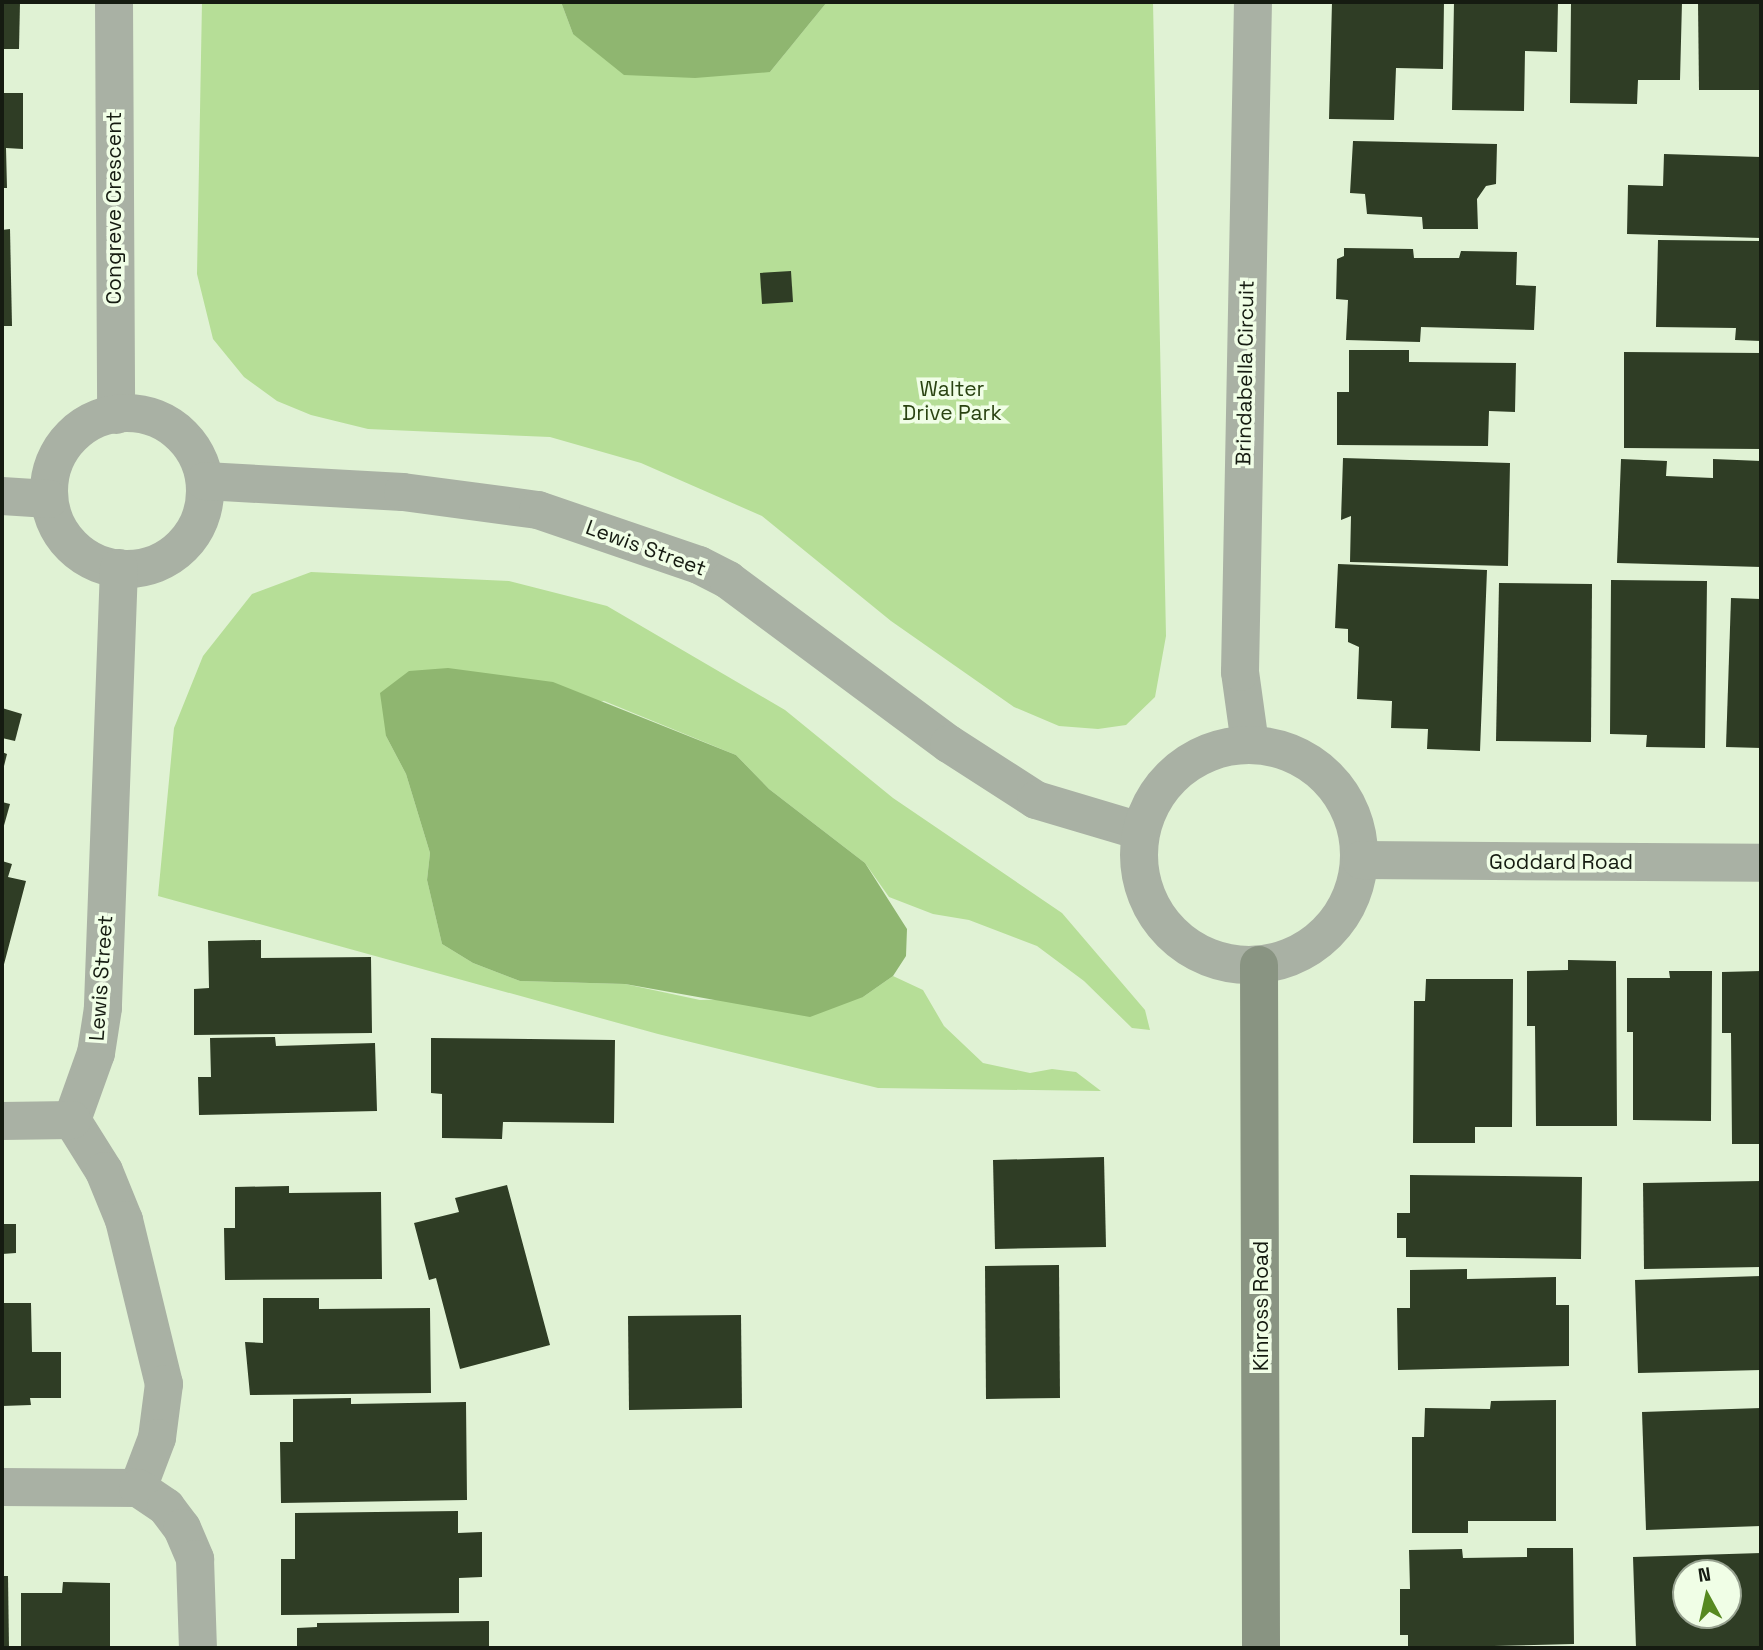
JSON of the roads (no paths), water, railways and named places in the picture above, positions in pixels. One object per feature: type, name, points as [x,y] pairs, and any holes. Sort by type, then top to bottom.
[{"type":"street","name":"Congreve Crescent","points":[[114,2],[117,415]]},
{"type":"street","name":"Brindabella Circuit","points":[[1250,744],[1240,672],[1253,2]]},
{"type":"street","points":[[117,415],[149,416],[170,426],[199,460],[205,481],[204,507],[195,530],[178,550],[156,564],[119,568],[85,558],[67,542],[54,522],[49,499],[51,474],[60,450],[78,430],[101,417],[117,415]]},
{"type":"street","name":"Lewis Street","points":[[205,481],[403,492],[538,510],[699,565],[728,580],[949,744],[1036,800],[1140,831]]},
{"type":"street","points":[[2,496],[49,499]]},
{"type":"street","name":"Lewis Street","points":[[72,1120],[96,1053],[103,1007],[119,568]]},
{"type":"street","points":[[1250,744],[1286,749],[1317,767],[1342,793],[1357,825],[1361,860],[1345,910],[1317,943],[1290,958],[1259,965],[1224,963],[1192,950],[1165,929],[1147,899],[1138,866],[1140,831],[1154,796],[1179,769],[1213,750],[1250,744]]},
{"type":"street","name":"Goddard Road","points":[[1361,860],[1761,863]]},
{"type":"street","name":"Kinross Road","points":[[1259,965],[1261,1648]]},
{"type":"street","points":[[2,1121],[72,1120],[104,1171],[124,1220],[164,1384],[157,1438],[138,1489]]},
{"type":"street","points":[[2,1488],[138,1489],[166,1507],[183,1528],[195,1559],[198,1648]]},
{"type":"park label","name":"Walter Drive Park","points":[[952,401]]}]
